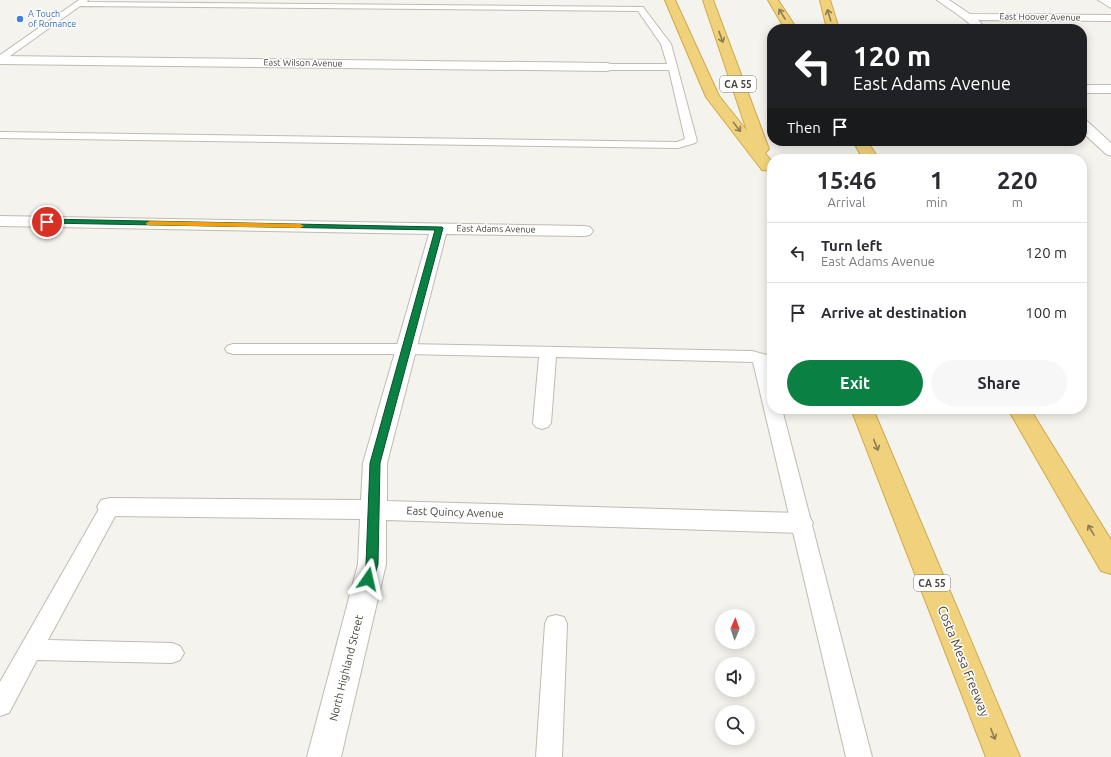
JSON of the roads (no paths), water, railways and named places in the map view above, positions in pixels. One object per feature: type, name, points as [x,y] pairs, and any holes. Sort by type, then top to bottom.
[{"type":"highway","points":[[670,0],[713,97],[767,169]]},
{"type":"highway","name":"CA 55","points":[[708,0],[767,165]]},
{"type":"highway","points":[[773,0],[788,24]]},
{"type":"highway","points":[[825,0],[832,24]]},
{"type":"highway","name":"Costa Mesa Freeway","points":[[864,414],[1003,757]]},
{"type":"highway","points":[[1021,414],[1111,563]]},
{"type":"street","points":[[942,0],[968,17],[976,24]]},
{"type":"street","points":[[1103,0],[1111,5]]},
{"type":"street","name":"East Hoover Avenue","points":[[968,17],[1111,18]]},
{"type":"street","name":"East Wilson Avenue","points":[[4,59],[607,66]]},
{"type":"street","points":[[1087,89],[1111,89]]},
{"type":"street","points":[[1087,129],[1111,151]]},
{"type":"street","name":"East Adams Avenue","points":[[0,221],[584,231]]},
{"type":"street","name":"North Highland Street","points":[[324,757],[372,564],[375,463],[440,228]]},
{"type":"street","name":"East Quincy Avenue","points":[[110,507],[374,510],[800,523]]},
{"type":"lane","points":[[0,68],[4,59],[81,2],[640,9],[666,44],[691,141],[678,145],[0,135]]},
{"type":"lane","points":[[607,66],[673,67]]},
{"type":"lane","points":[[233,349],[406,349],[752,356],[761,359],[767,384]]},
{"type":"lane","points":[[542,423],[548,353]]},
{"type":"lane","points":[[774,414],[859,757]]},
{"type":"lane","points":[[0,705],[110,507]]},
{"type":"lane","points":[[549,757],[556,624]]},
{"type":"lane","points":[[31,650],[172,653]]},
{"type":"place","name":"A Touch of Romance","points":[[20,19]]}]
